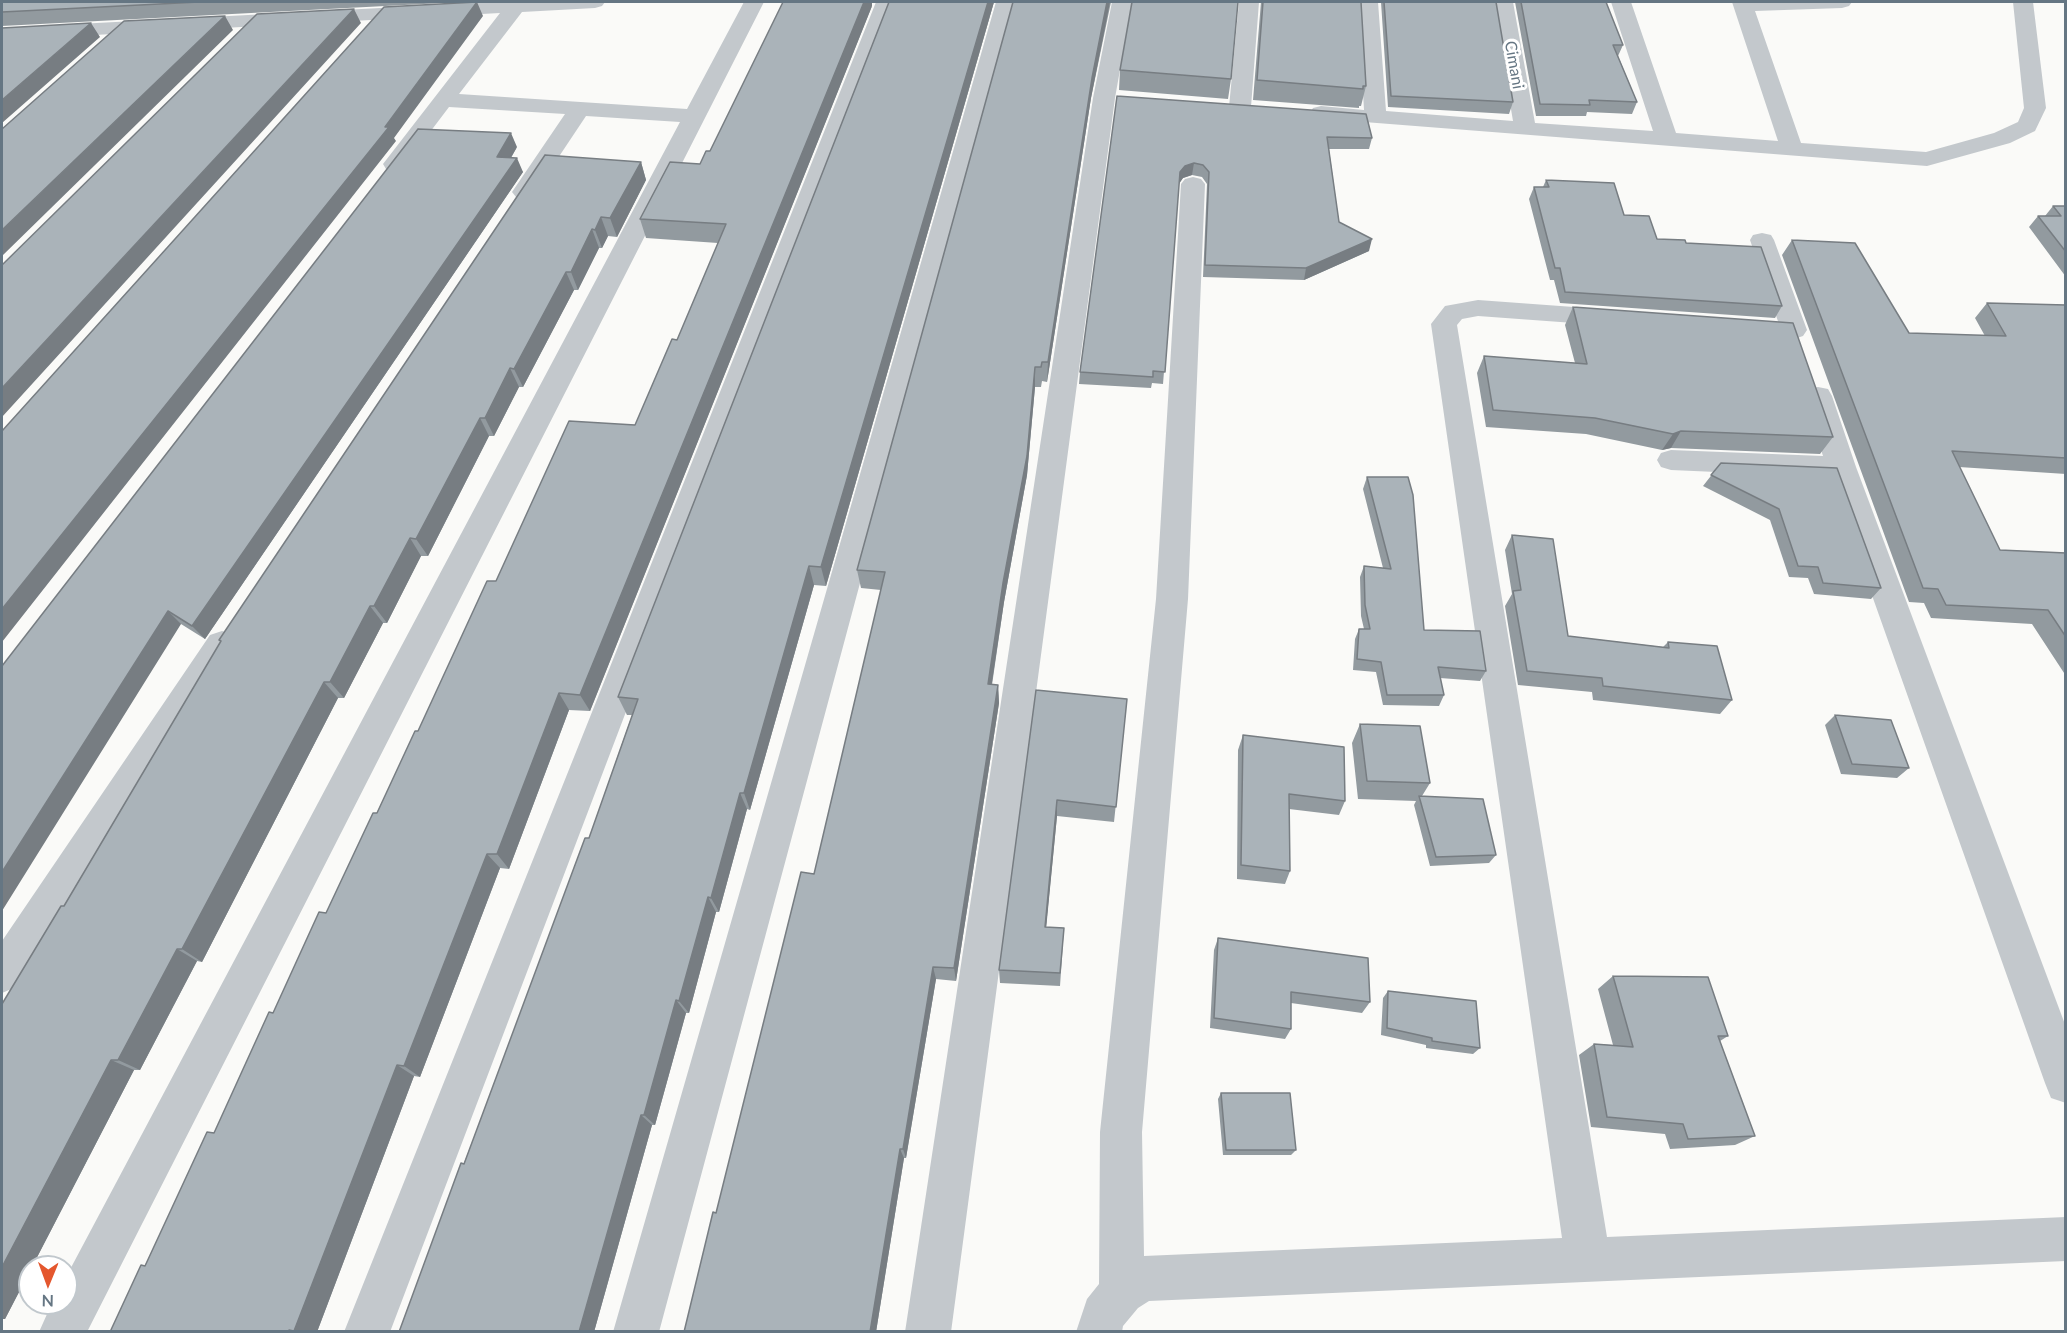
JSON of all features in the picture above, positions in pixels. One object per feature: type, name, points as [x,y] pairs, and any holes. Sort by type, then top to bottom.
[{"type":"street","points":[[2,34],[596,2]]},
{"type":"street","points":[[62,1332],[754,2]]},
{"type":"street","points":[[367,1332],[886,2]]},
{"type":"street","points":[[636,1332],[1006,2]]},
{"type":"street","points":[[928,1332],[1115,99],[1122,2]]},
{"type":"street","points":[[1240,107],[1249,2]]},
{"type":"street","points":[[1368,2],[1375,117]]},
{"type":"street","name":"Cimani","points":[[1503,2],[1525,129]]},
{"type":"street","points":[[1621,2],[1666,138]]},
{"type":"street","points":[[1792,148],[1743,4],[1842,2]]},
{"type":"street","points":[[1296,111],[1927,159],[2002,138],[2027,126],[2035,108],[2023,2]]},
{"type":"street","points":[[377,186],[516,6]]},
{"type":"street","points":[[359,41],[383,14]]},
{"type":"street","points":[[231,47],[256,22]]},
{"type":"street","points":[[99,51],[126,28]]},
{"type":"street","points":[[443,100],[693,116]]},
{"type":"street","points":[[1217,105],[1263,109]]},
{"type":"street","points":[[507,218],[580,109]]},
{"type":"street","points":[[1122,1292],[1121,1132],[1172,599],[1193,184]]},
{"type":"street","points":[[1762,240],[1841,466],[2066,1083]]},
{"type":"street","points":[[1588,1260],[1444,324],[1454,312],[1478,308],[1642,319]]},
{"type":"street","points":[[1759,327],[1802,352]]},
{"type":"street","points":[[1671,460],[1841,466]]},
{"type":"street","points":[[2,974],[241,616]]},
{"type":"street","points":[[1099,1332],[1103,1315],[1122,1292],[1144,1279],[2066,1239]]},
{"type":"building","points":[[2,2],[199,2],[2,12]]},
{"type":"building","points":[[477,2],[385,127],[389,127],[2,609],[2,431],[384,7]]},
{"type":"building","points":[[783,2],[864,2],[580,695],[559,693],[497,854],[487,854],[404,1066],[397,1065],[294,1331],[110,1332],[141,1265],[145,1266],[207,1132],[214,1133],[269,1012],[273,1013],[319,912],[326,913],[373,813],[377,813],[415,731],[418,731],[487,581],[496,581],[569,421],[635,425],[672,339],[677,340],[726,224],[640,219],[670,162],[700,164],[706,151],[710,151]]},
{"type":"building","points":[[889,2],[988,2],[821,567],[809,566],[744,793],[740,793],[711,898],[708,897],[679,1001],[676,1000],[579,1332],[399,1332],[585,838],[589,838],[638,699],[618,697]]},
{"type":"building","points":[[1013,2],[1107,2],[1092,78],[1048,362],[1042,362],[1041,367],[1035,367],[1027,456],[1003,583],[988,684],[998,685],[954,968],[933,967],[870,1332],[684,1332],[801,872],[814,874],[885,572],[857,570]]},
{"type":"building","points":[[1132,2],[1238,2],[1231,79],[1120,70]]},
{"type":"building","points":[[1263,2],[1361,2],[1366,86],[1363,86],[1363,89],[1257,80]]},
{"type":"building","points":[[1384,2],[1496,2],[1513,102],[1391,96]]},
{"type":"building","points":[[1521,2],[1606,2],[1623,45],[1613,45],[1637,102],[1589,100],[1590,105],[1540,104]]},
{"type":"building","points":[[354,9],[2,388],[2,265],[257,14]]},
{"type":"building","points":[[225,16],[2,230],[2,129],[124,21]]},
{"type":"building","points":[[91,23],[2,100],[2,28]]},
{"type":"building","points":[[1117,96],[1366,114],[1372,138],[1327,137],[1339,222],[1372,239],[1306,268],[1205,265],[1209,172],[1203,165],[1194,163],[1185,166],[1180,172],[1165,372],[1153,371],[1153,377],[1080,372]]},
{"type":"building","points":[[418,129],[511,133],[497,157],[517,158],[192,626],[168,611],[2,872],[2,666]]},
{"type":"building","points":[[545,155],[641,162],[610,218],[601,217],[595,230],[592,229],[571,272],[566,272],[514,369],[510,368],[485,418],[480,418],[416,539],[410,538],[374,606],[370,606],[330,682],[324,682],[182,949],[177,949],[118,1060],[111,1060],[2,1267],[2,1004],[61,906],[64,906],[221,641],[219,640]]},
{"type":"building","points":[[1546,180],[1614,183],[1624,215],[1649,216],[1657,239],[1761,247],[1782,306],[1565,292],[1560,268],[1555,268],[1534,187],[1549,187]]},
{"type":"building","points":[[2053,206],[2066,206],[2066,252],[2038,216],[2061,216]]},
{"type":"building","points":[[1792,240],[1855,243],[1909,333],[2006,336],[1987,303],[2066,305],[2066,458],[1952,451],[2000,550],[2066,553],[2066,637],[2048,610],[1946,605],[1938,589],[1923,588]]},
{"type":"building","points":[[1573,307],[1793,323],[1833,437],[1681,431],[1673,434],[1595,418],[1493,410],[1484,356],[1587,364]]},
{"type":"building","points":[[1721,463],[1837,468],[1881,588],[1823,583],[1818,567],[1798,566],[1779,509],[1711,475]]},
{"type":"building","points":[[1367,477],[1408,477],[1413,495],[1424,630],[1480,631],[1486,671],[1438,667],[1444,695],[1387,695],[1381,662],[1357,659],[1359,629],[1370,629],[1365,605],[1364,566],[1391,569]]},
{"type":"building","points":[[1512,535],[1553,539],[1568,636],[1669,648],[1668,642],[1717,646],[1732,700],[1603,686],[1602,678],[1527,671],[1513,591],[1521,590]]},
{"type":"building","points":[[1036,690],[1127,699],[1116,807],[1057,800],[1045,927],[1064,928],[1060,973],[999,970]]},
{"type":"building","points":[[1835,715],[1891,720],[1909,768],[1852,764]]},
{"type":"building","points":[[1360,724],[1420,726],[1430,783],[1367,781]]},
{"type":"building","points":[[1243,735],[1344,747],[1345,801],[1289,794],[1290,871],[1241,865]]},
{"type":"building","points":[[1419,796],[1483,799],[1496,855],[1436,857]]},
{"type":"building","points":[[1218,938],[1368,958],[1370,1002],[1291,992],[1291,1029],[1214,1018]]},
{"type":"building","points":[[1613,976],[1708,977],[1728,1036],[1718,1036],[1755,1136],[1688,1139],[1683,1124],[1607,1117],[1594,1044],[1633,1047]]},
{"type":"building","points":[[1388,991],[1476,1001],[1480,1048],[1432,1041],[1432,1038],[1387,1028]]},
{"type":"building","points":[[1221,1093],[1290,1093],[1296,1150],[1226,1150]]}]
